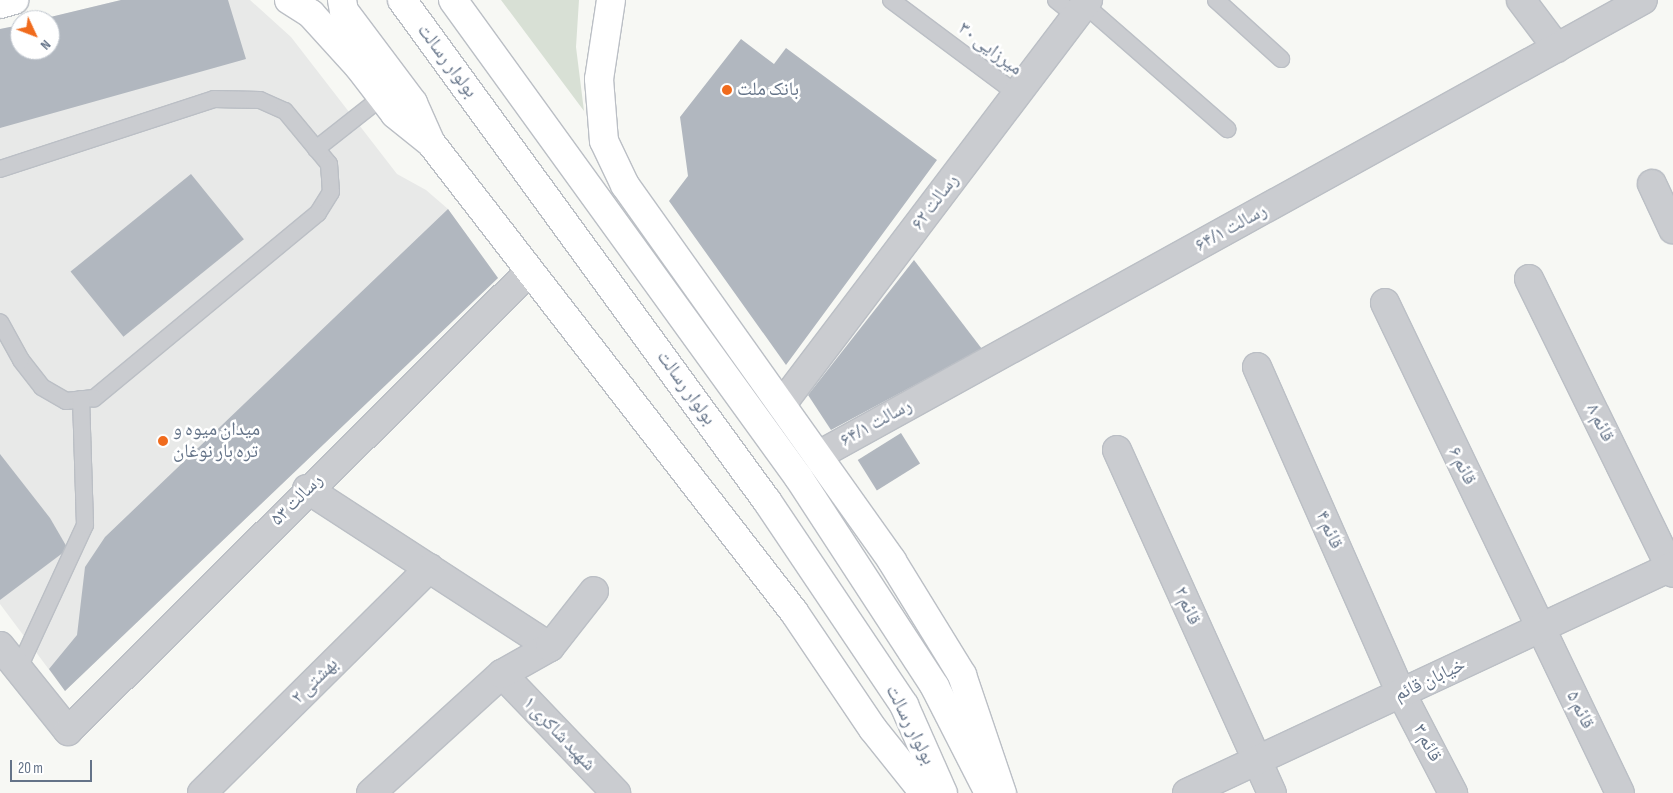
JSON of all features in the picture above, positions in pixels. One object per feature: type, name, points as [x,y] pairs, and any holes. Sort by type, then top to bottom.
[{"type":"main road","points":[[0,4],[14,0]]},
{"type":"main road","points":[[289,0],[311,14],[395,114],[431,143]]},
{"type":"main road","points":[[342,0],[344,11],[413,102],[431,143],[529,272],[660,435],[777,589],[873,728],[924,793]]},
{"type":"main road","name":"بولوار رسالت","points":[[402,0],[767,501],[904,705],[943,793]]},
{"type":"main road","name":"بولوار رسالت","points":[[453,0],[799,478],[935,687],[989,793]]},
{"type":"main road","points":[[609,2],[599,79],[604,141],[625,185],[892,561],[962,675],[1002,793]]},
{"type":"street","points":[[1521,0],[1557,48]]},
{"type":"street","name":"رسالت ۶۴/۱","points":[[819,456],[1643,0]]},
{"type":"street","name":"رسالت ۶۲","points":[[782,404],[1017,94],[1076,5]]},
{"type":"street","points":[[1652,184],[1673,229]]},
{"type":"street","name":"رسالت ۵۳","points":[[18,670],[68,731],[307,489],[529,272]]},
{"type":"street","name":"قائم ۸","points":[[1529,279],[1672,569]]},
{"type":"street","name":"قائم ۶","points":[[1385,303],[1540,628]]},
{"type":"street","name":"قائم ۴","points":[[1256,368],[1401,693]]},
{"type":"street","name":"قائم ۲","points":[[1117,450],[1272,793]]},
{"type":"street","points":[[307,489],[550,647]]},
{"type":"street","name":"بهشتی ۲","points":[[202,793],[428,568]]},
{"type":"street","name":"خیابان قائم","points":[[1187,793],[1257,762],[1540,628],[1672,569]]},
{"type":"street","points":[[370,793],[422,743],[502,674],[550,647],[594,591]]},
{"type":"street","name":"قائم ۵","points":[[1540,628],[1620,793]]},
{"type":"street","points":[[0,646],[18,670]]},
{"type":"street","name":"شهید شاکری ۱","points":[[502,674],[616,793]]},
{"type":"street","name":"قائم ۳","points":[[1401,693],[1453,793]]},
{"type":"lane","name":"میرزایی ۳۰","points":[[892,0],[1017,94]]},
{"type":"lane","points":[[1216,0],[1282,59]]},
{"type":"lane","points":[[1076,5],[1227,129]]},
{"type":"lane","points":[[316,149],[382,97]]},
{"type":"lane","points":[[0,170],[214,99],[260,100],[285,111],[329,164],[331,192],[318,213],[94,398],[66,401],[42,387],[21,360],[0,322]]},
{"type":"lane","points":[[18,670],[85,525],[81,399]]},
{"type":"shaded area","name":"میدان میوه و تره بار نوغان","points":[[121,0],[250,0],[291,37],[397,174],[426,190],[448,209],[498,278],[65,691],[0,604],[0,29],[10,27],[10,60],[60,60],[60,15]]},
{"type":"shaded area","points":[[501,0],[579,0],[576,47],[584,111]]},
{"type":"building","points":[[121,0],[228,0],[246,59],[0,128],[0,29],[10,27],[10,60],[60,60],[60,15]]},
{"type":"building","points":[[741,39],[774,64],[786,48],[937,160],[786,365],[669,201],[688,176],[680,117]]},
{"type":"building","points":[[191,174],[244,239],[123,337],[71,272]]},
{"type":"building","points":[[448,209],[498,278],[65,691],[49,669],[77,635],[85,567],[105,537]]},
{"type":"building","points":[[914,260],[982,349],[831,430],[808,395]]},
{"type":"building","points":[[901,433],[920,464],[877,491],[858,460]]},
{"type":"building","points":[[0,454],[50,518],[68,549],[0,600]]},
{"type":"place","name":"بانک ملت","points":[[727,90]]},
{"type":"place","name":"میدان میوه و تره بار نوغان","points":[[163,441]]}]
